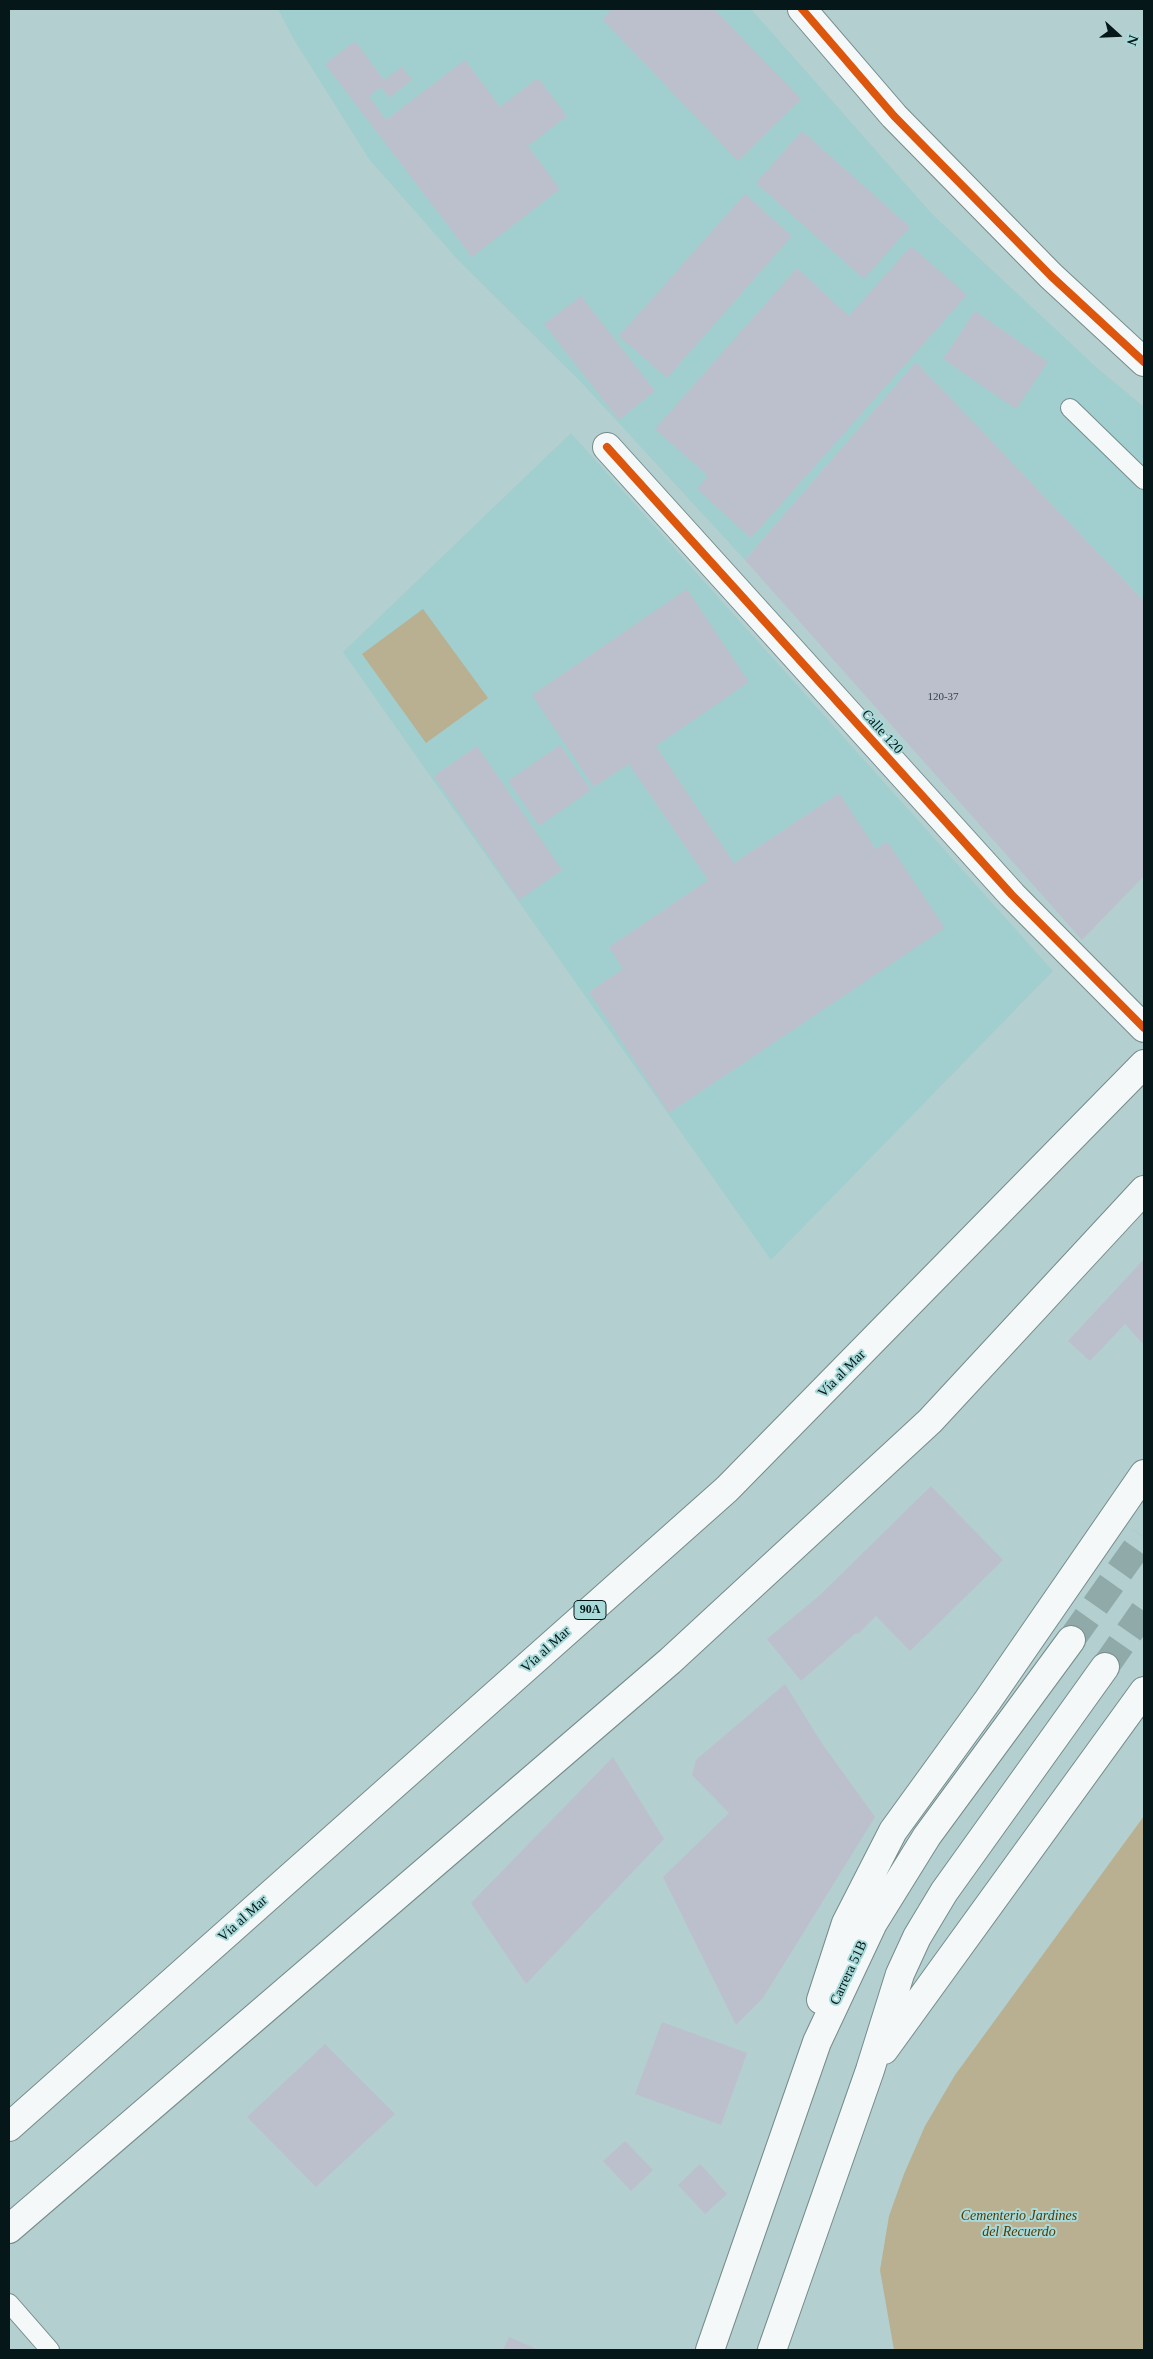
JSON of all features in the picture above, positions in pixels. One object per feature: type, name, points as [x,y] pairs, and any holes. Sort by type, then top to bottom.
[{"type":"main road","points":[[802,9],[900,123],[1051,276],[1144,362]]},
{"type":"main road","name":"Calle 120","points":[[607,447],[1012,894],[1144,1028]]},
{"type":"main road","name":"Vía al Mar","points":[[9,2127],[727,1489],[1144,1064]]},
{"type":"main road","points":[[9,2229],[670,1661],[930,1421],[1144,1190]]},
{"type":"main road","points":[[817,2042],[822,1994],[846,1923],[893,1831],[988,1700],[1144,1474]]},
{"type":"main road","name":"Carrera 51B","points":[[710,2350],[817,2042],[873,1923],[927,1836],[1072,1640]]},
{"type":"main road","points":[[772,2350],[870,2070],[900,1974],[917,1937],[944,1892],[1105,1667]]},
{"type":"main road","points":[[870,2070],[1144,1691]]},
{"type":"lane","points":[[1070,408],[1144,480]]},
{"type":"lane","points":[[9,2303],[50,2350]]},
{"type":"shaded area","points":[[278,9],[751,9],[932,214],[1096,367],[1144,407],[1144,601],[916,363],[745,560],[580,381],[459,261],[369,159],[293,38]]},
{"type":"shaded area","points":[[571,433],[1053,971],[771,1260],[343,652]]},
{"type":"green space","points":[[423,609],[488,698],[426,743],[362,654]]},
{"type":"green space","name":"Cementerio Jardines del Recuerdo","points":[[1144,1816],[1144,2350],[894,2350],[880,2270],[889,2216],[904,2174],[925,2126],[955,2075]]},
{"type":"building","points":[[612,9],[714,9],[801,99],[738,161],[602,19]]},
{"type":"building","points":[[355,41],[384,80],[402,67],[412,80],[389,98],[381,87],[369,96],[386,120],[465,60],[500,107],[538,78],[567,116],[528,146],[560,189],[472,257],[325,64]]},
{"type":"building","points":[[802,131],[910,227],[864,279],[756,183]]},
{"type":"building","points":[[745,194],[792,236],[667,378],[619,336]]},
{"type":"building","points":[[911,246],[967,295],[751,538],[697,489],[708,476],[655,429],[797,268],[849,316]]},
{"type":"building","points":[[581,296],[655,391],[619,420],[544,324]]},
{"type":"building","points":[[975,311],[1048,362],[1016,409],[943,359]]},
{"type":"building","points":[[916,362],[1144,601],[1144,876],[1082,940],[745,560]]},
{"type":"building","points":[[687,589],[749,682],[656,746],[734,863],[839,793],[876,849],[887,841],[945,928],[669,1113],[589,992],[623,969],[609,947],[708,880],[629,764],[594,787],[532,695]]},
{"type":"building","points":[[560,745],[591,790],[539,826],[508,781]]},
{"type":"building","points":[[477,746],[562,870],[519,900],[434,776]]},
{"type":"building","points":[[1144,1259],[1144,1345],[1125,1324],[1090,1361],[1068,1341]]},
{"type":"building","points":[[931,1486],[1003,1560],[910,1651],[876,1616],[858,1634],[856,1633],[801,1681],[767,1639],[820,1595]]},
{"type":"building","points":[[785,1684],[821,1742],[875,1817],[763,1998],[736,2025],[663,1877],[729,1813],[692,1775],[696,1760]]},
{"type":"building","points":[[613,1757],[664,1839],[526,1984],[471,1903]]},
{"type":"building","points":[[662,2022],[747,2053],[721,2125],[635,2094]]},
{"type":"building","points":[[325,2044],[395,2114],[316,2187],[247,2117]]},
{"type":"building","points":[[625,2141],[653,2170],[631,2191],[603,2161]]},
{"type":"building","points":[[700,2164],[727,2194],[705,2214],[678,2185]]},
{"type":"building","points":[[509,2337],[539,2350],[503,2350]]},
{"type":"tunnel","points":[[1071,1640],[1144,1537]]},
{"type":"tunnel","points":[[1105,1667],[1144,1611]]},
{"type":"cycle path","points":[[802,9],[894,116],[1051,276],[1144,362]]},
{"type":"cycle path","points":[[607,447],[1012,895],[1144,1028]]}]
